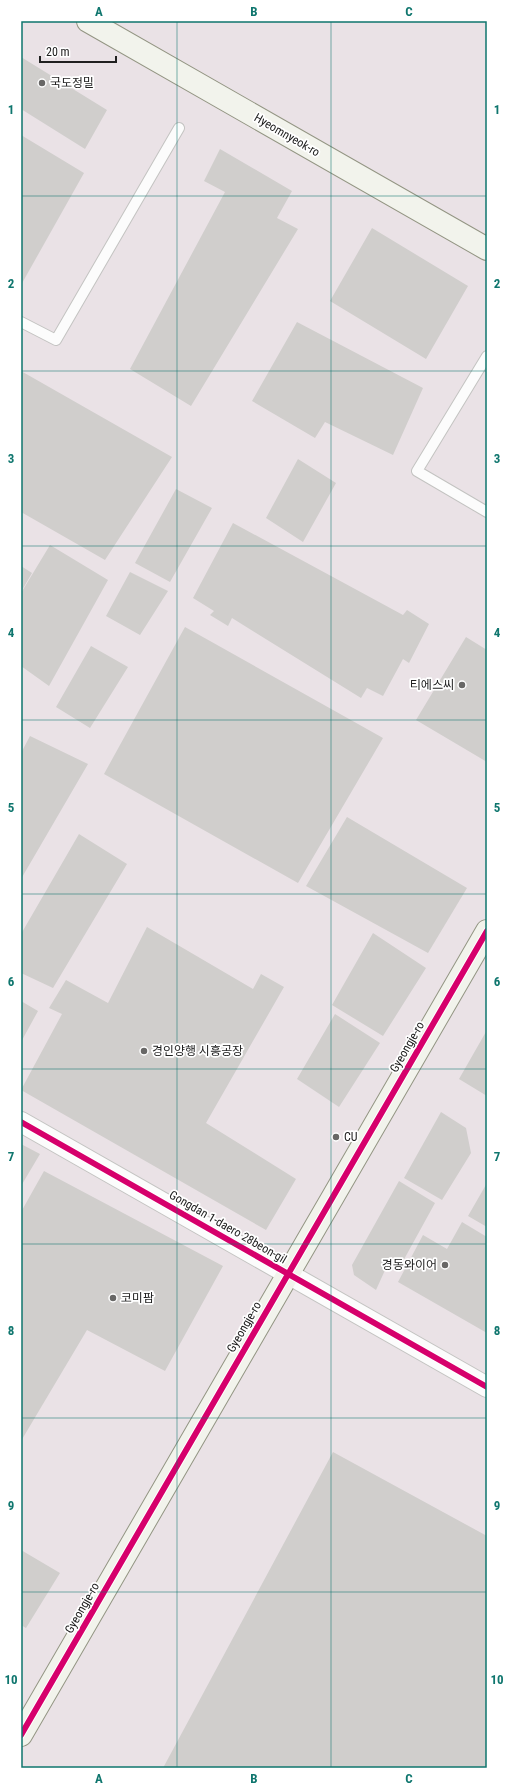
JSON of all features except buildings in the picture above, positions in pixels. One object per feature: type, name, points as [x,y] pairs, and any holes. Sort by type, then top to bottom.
[{"type":"street","name":"Hyeomnyeok-ro","points":[[88,21],[487,249]]},
{"type":"street","name":"Gyeongje-ro","points":[[21,1735],[487,931]]},
{"type":"street","name":"Gongdan 1-daero 28beon-gil","points":[[21,1122],[487,1387]]},
{"type":"lane","points":[[21,322],[56,340],[178,128]]},
{"type":"lane","points":[[487,356],[417,471],[487,512]]},
{"type":"shaded area","points":[[21,21],[487,21],[487,1768],[21,1768]]},
{"type":"cycle path","points":[[21,1735],[487,931]]},
{"type":"cycle path","points":[[21,1122],[487,1387]]},
{"type":"place","name":"국도정밀","points":[[42,83]]},
{"type":"place","name":"티에스씨","points":[[462,685]]},
{"type":"place","name":"경인양행 시흥공장","points":[[144,1051]]},
{"type":"place","name":"CU","points":[[336,1137]]},
{"type":"place","name":"경동와이어","points":[[445,1265]]},
{"type":"place","name":"코미팜","points":[[113,1298]]}]
